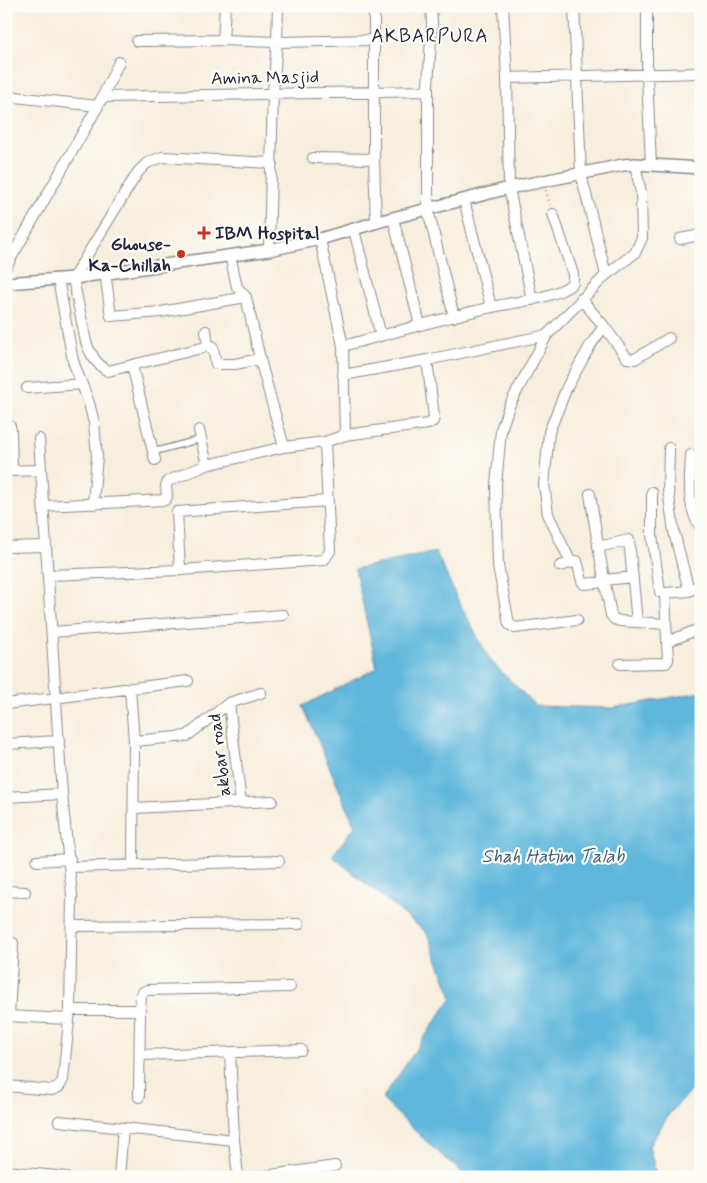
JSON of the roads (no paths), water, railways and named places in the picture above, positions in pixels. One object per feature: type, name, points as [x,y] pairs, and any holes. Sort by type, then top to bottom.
[{"type":"street","points":[[223,40],[225,6]]},
{"type":"street","points":[[269,250],[273,93],[278,6]]},
{"type":"street","points":[[374,6],[376,223]]},
{"type":"street","points":[[431,6],[432,24],[428,91],[428,210],[454,317]]},
{"type":"street","points":[[504,6],[508,188],[532,300]]},
{"type":"street","points":[[574,6],[581,174],[606,275]]},
{"type":"street","points":[[647,6],[651,165]]},
{"type":"street","points":[[137,41],[223,40],[277,42],[374,40]]},
{"type":"street","points":[[6,267],[101,101],[119,62]]},
{"type":"street","points":[[507,78],[701,73]]},
{"type":"street","name":"Amina Masjid","points":[[6,96],[101,101],[273,93],[428,91]]},
{"type":"street","points":[[260,359],[230,364],[216,364],[212,346],[208,346],[108,372],[99,365],[86,342],[73,278],[138,172],[147,163],[162,157],[272,162]]},
{"type":"street","points":[[313,158],[374,159]]},
{"type":"street","points":[[577,620],[536,626],[512,627],[507,621],[498,566],[496,484],[501,430],[509,406],[547,335],[606,275],[635,254],[642,238],[642,193],[634,164]]},
{"type":"street","points":[[6,283],[73,278],[269,250],[320,239],[508,188],[622,165],[701,168]]},
{"type":"street","points":[[464,200],[491,307]]},
{"type":"street","points":[[343,346],[491,307],[532,300],[568,288],[572,283],[573,274],[553,214]]},
{"type":"street","points":[[393,218],[420,326]]},
{"type":"street","points":[[354,230],[381,336]]},
{"type":"street","points":[[680,239],[701,236]]},
{"type":"street","points":[[320,239],[343,346],[345,435]]},
{"type":"street","points":[[230,255],[237,287],[246,297],[260,359],[284,447]]},
{"type":"street","points":[[105,272],[111,316],[161,312],[246,297]]},
{"type":"street","points":[[58,279],[73,361],[89,403],[94,423],[97,456],[93,504]]},
{"type":"street","points":[[581,299],[604,326],[624,355],[631,359],[636,359],[669,338]]},
{"type":"street","points":[[571,563],[548,514],[544,485],[549,432],[567,387],[590,346],[604,326]]},
{"type":"street","points":[[206,331],[208,346]]},
{"type":"street","points":[[343,375],[547,335]]},
{"type":"street","points":[[44,506],[165,500],[167,497],[166,486],[168,481],[207,465],[284,447],[325,442],[345,435],[431,423],[434,417],[427,360]]},
{"type":"street","points":[[132,365],[154,456]]},
{"type":"street","points":[[27,388],[82,384]]},
{"type":"street","points":[[6,424],[10,426],[11,431],[9,471],[41,470]]},
{"type":"street","points":[[200,434],[207,465]]},
{"type":"street","points":[[6,1086],[52,1090],[59,1087],[63,1080],[69,1014],[72,896],[62,794],[39,439]]},
{"type":"street","points":[[49,575],[180,570],[324,560],[330,551],[325,442]]},
{"type":"street","points":[[652,492],[652,535],[660,592],[665,593],[697,588],[674,532],[668,489],[669,448]]},
{"type":"street","points":[[691,455],[690,500],[693,515],[701,528]]},
{"type":"street","points":[[590,494],[611,615],[614,619],[620,621],[666,624]]},
{"type":"street","points":[[180,570],[177,512],[327,502]]},
{"type":"street","points":[[598,547],[629,540],[637,622]]},
{"type":"street","points":[[6,547],[46,546]]},
{"type":"street","points":[[560,566],[578,561],[584,584],[633,577]]},
{"type":"street","points":[[620,664],[666,662],[668,660],[665,593]]},
{"type":"street","points":[[52,632],[283,616]]},
{"type":"street","points":[[667,642],[701,628]]},
{"type":"street","points":[[6,704],[188,681]]},
{"type":"street","points":[[130,689],[134,741],[132,792],[134,808],[134,866]]},
{"type":"street","points":[[134,741],[187,736],[229,702],[261,694]]},
{"type":"street","name":"akbar road","points":[[229,702],[241,803]]},
{"type":"street","points":[[6,744],[59,741]]},
{"type":"street","points":[[6,797],[62,794]]},
{"type":"street","points":[[134,808],[272,801]]},
{"type":"street","points":[[37,861],[134,866],[279,860]]},
{"type":"street","points":[[6,891],[24,892]]},
{"type":"street","points":[[72,926],[299,924]]},
{"type":"street","points":[[13,943],[8,1016],[140,1010]]},
{"type":"street","points":[[138,1097],[140,1010],[143,992],[147,990],[290,987]]},
{"type":"street","points":[[140,1055],[300,1050]]},
{"type":"street","points":[[230,1052],[234,1140],[238,1177]]},
{"type":"street","points":[[59,1122],[234,1140]]},
{"type":"street","points":[[119,1177],[123,1128]]},
{"type":"street","points":[[257,1177],[335,1166]]},
{"type":"street","points":[[6,1171],[66,1177]]},
{"type":"lane","points":[[154,456],[200,434]]},
{"type":"water","name":"Shah Hatim Talab","points":[[436,552],[457,598],[490,660],[536,706],[613,708],[701,692],[701,1085],[698,1083],[670,1113],[649,1146],[657,1177],[467,1177],[382,1099],[452,997],[427,933],[332,856],[355,826],[303,706],[377,668],[355,569]]},
{"type":"place","name":"IBM Hospital","points":[[204,233]]},
{"type":"place","name":"Ghouse- Ka-Chillah","points":[[181,254]]},
{"type":"district","name":"AKBARPURA","points":[[430,35]]}]
